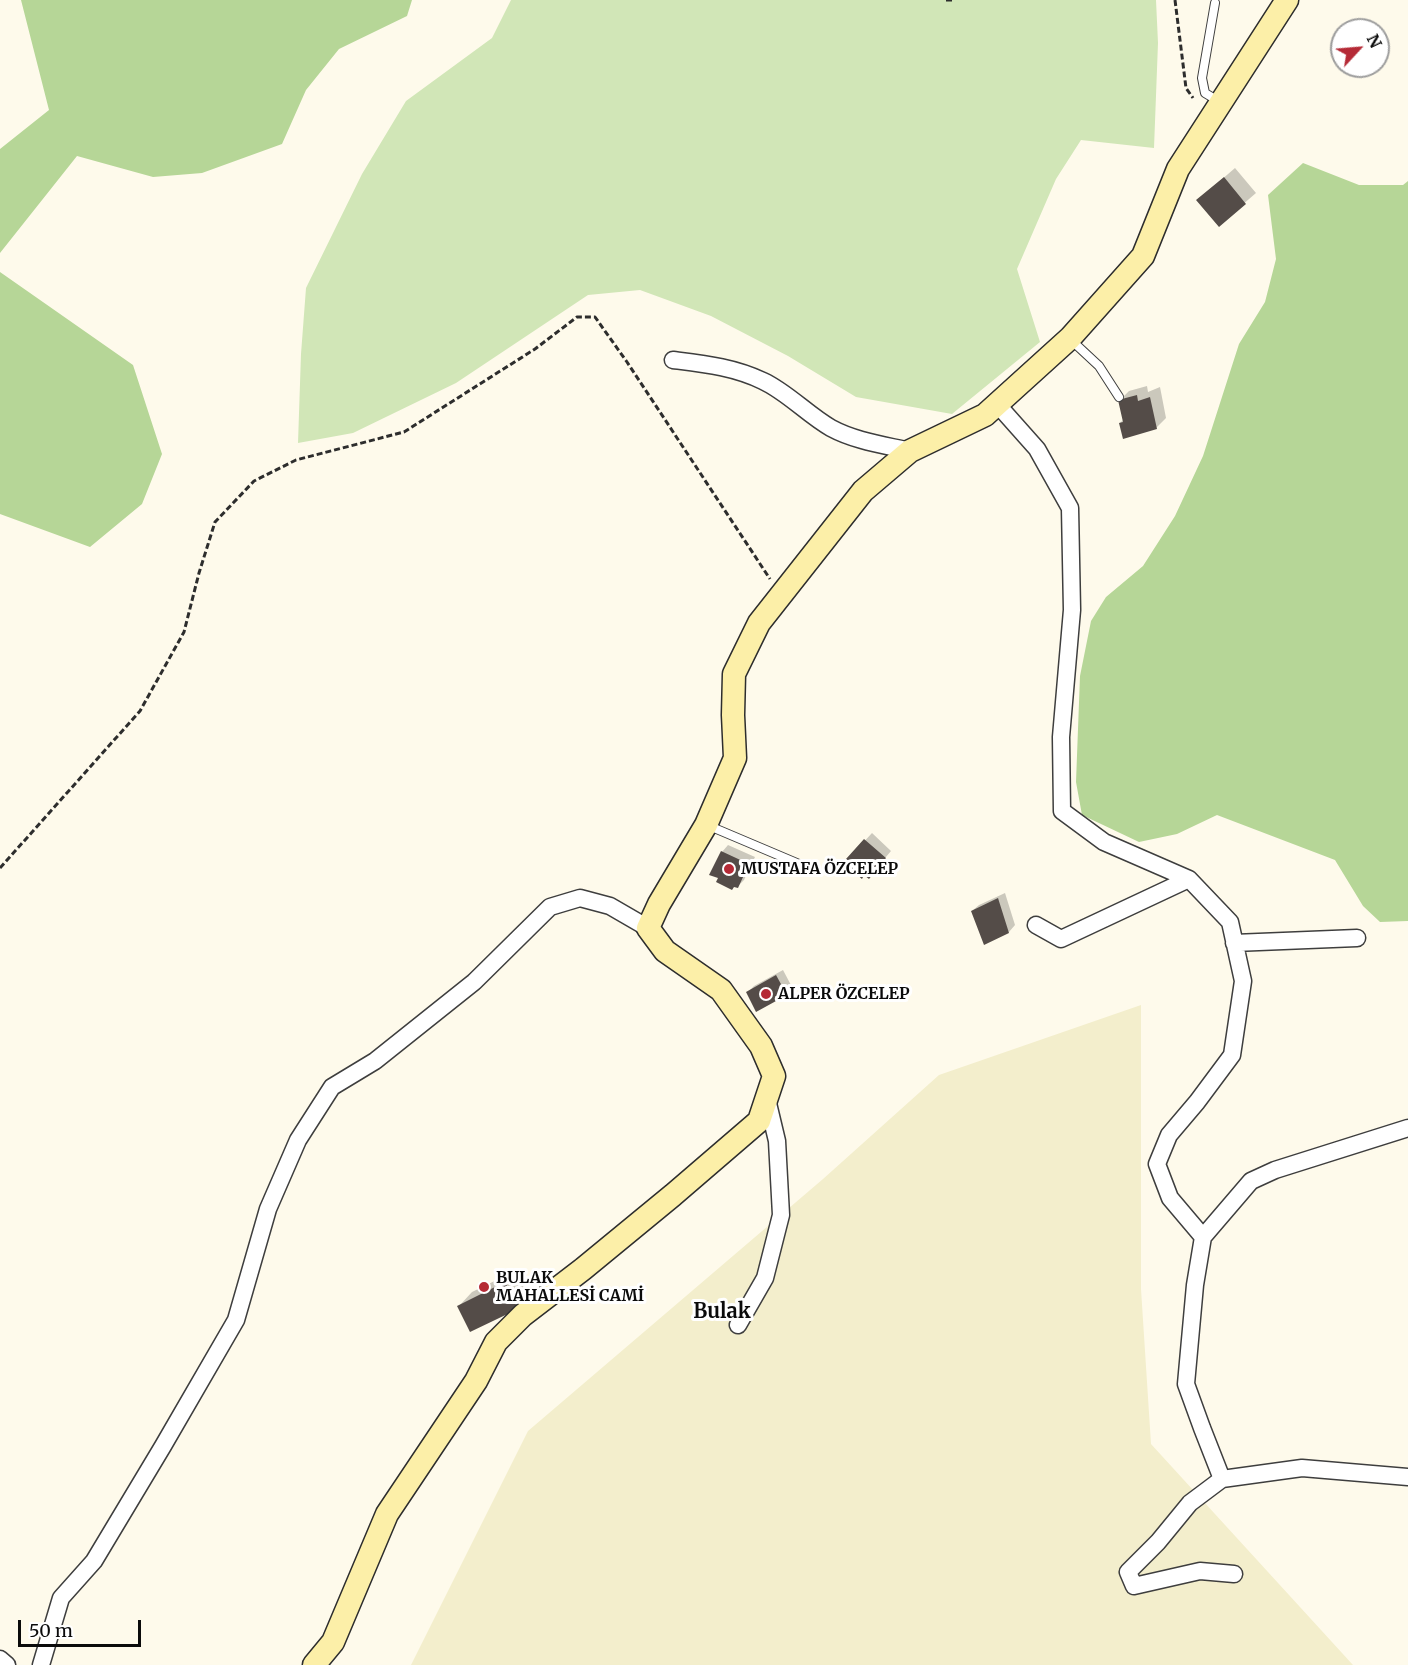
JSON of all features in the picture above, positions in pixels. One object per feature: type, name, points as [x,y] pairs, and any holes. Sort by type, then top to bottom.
[{"type":"street","points":[[648,928],[659,904],[706,825],[735,758],[734,674],[759,623],[863,491],[910,451],[985,416],[1070,339],[1143,256],[1178,169],[1287,0]]},
{"type":"street","points":[[673,360],[725,367],[764,381],[831,428],[866,441],[910,451]]},
{"type":"street","points":[[997,404],[1037,449],[1070,508],[1072,610],[1061,737],[1062,811],[1104,842],[1189,879],[1230,922],[1243,981],[1232,1055],[1169,1135],[1157,1164],[1170,1198],[1203,1237]]},
{"type":"street","points":[[1036,925],[1061,939],[1189,879]]},
{"type":"street","points":[[41,1665],[61,1599],[94,1561],[236,1320],[268,1209],[298,1140],[332,1087],[375,1061],[474,982],[550,907],[579,898],[610,906],[648,928],[665,951],[721,990],[761,1046],[774,1076],[759,1121],[637,1224],[523,1315],[496,1342],[476,1381],[387,1514],[333,1642],[314,1665]]},
{"type":"street","points":[[1234,943],[1357,938]]},
{"type":"street","points":[[738,1325],[765,1278],[781,1215],[777,1141],[766,1098]]},
{"type":"street","points":[[1222,1479],[1186,1384],[1195,1285],[1203,1237],[1251,1181],[1275,1170],[1408,1128]]},
{"type":"street","points":[[1234,1574],[1200,1571],[1134,1586],[1128,1572],[1158,1542],[1190,1503],[1222,1479],[1302,1468],[1408,1477]]},
{"type":"street","points":[[0,1659],[7,1665]]},
{"type":"lane","points":[[1215,3],[1202,78],[1205,93],[1221,103]]},
{"type":"lane","points":[[1070,339],[1099,366],[1119,397]]},
{"type":"lane","points":[[706,825],[812,869]]},
{"type":"path","points":[[946,0],[953,0]]},
{"type":"path","points":[[1175,0],[1186,88],[1209,122]]},
{"type":"path","points":[[0,868],[140,711],[184,632],[215,522],[254,481],[296,460],[404,432],[535,349],[577,317],[595,317],[781,595]]},
{"type":"shaded area","points":[[1141,1005],[1141,1289],[1151,1444],[1353,1665],[411,1665],[528,1431],[823,1179],[939,1075]]},
{"type":"green space","points":[[21,0],[412,0],[407,16],[339,49],[306,90],[282,144],[202,173],[153,177],[77,156],[0,253],[0,149],[49,110]]},
{"type":"green space","points":[[511,0],[1156,0],[1158,43],[1154,148],[1081,140],[1056,179],[1017,269],[1040,342],[952,414],[856,397],[788,356],[711,316],[640,290],[588,295],[456,383],[353,433],[298,443],[306,288],[362,174],[406,101],[492,38]]},
{"type":"green space","points":[[1303,163],[1359,185],[1403,185],[1408,181],[1408,921],[1380,922],[1363,906],[1335,860],[1217,815],[1177,834],[1139,842],[1082,815],[1076,782],[1080,676],[1091,621],[1106,597],[1143,566],[1175,516],[1203,456],[1239,344],[1265,302],[1276,259],[1268,195]]},
{"type":"green space","points":[[0,272],[133,365],[162,454],[142,504],[90,547],[0,514]]},
{"type":"building","points":[[1224,177],[1246,204],[1219,227],[1196,200]]},
{"type":"building","points":[[1137,395],[1138,401],[1150,397],[1157,429],[1123,439],[1119,423],[1123,422],[1118,400]]},
{"type":"building","points":[[864,839],[886,858],[869,879],[864,875],[862,879],[848,867],[851,863],[846,859]]},
{"type":"building","name":"MUSTAFA ÖZCELEP","points":[[721,851],[749,864],[738,888],[734,887],[732,890],[716,882],[718,878],[709,875]]},
{"type":"building","points":[[998,898],[1009,933],[984,945],[971,911]]},
{"type":"building","name":"ALPER ÖZCELEP","points":[[776,975],[787,995],[756,1012],[746,992]]},
{"type":"building","points":[[505,1282],[518,1309],[470,1332],[457,1306]]},
{"type":"place","name":"MUSTAFA ÖZCELEP","points":[[729,869]]},
{"type":"place","name":"ALPER ÖZCELEP","points":[[766,994]]},
{"type":"place","name":"BULAK MAHALLESİ CAMİ","points":[[484,1287]]},
{"type":"district","name":"Bulak","points":[[722,1312]]}]
